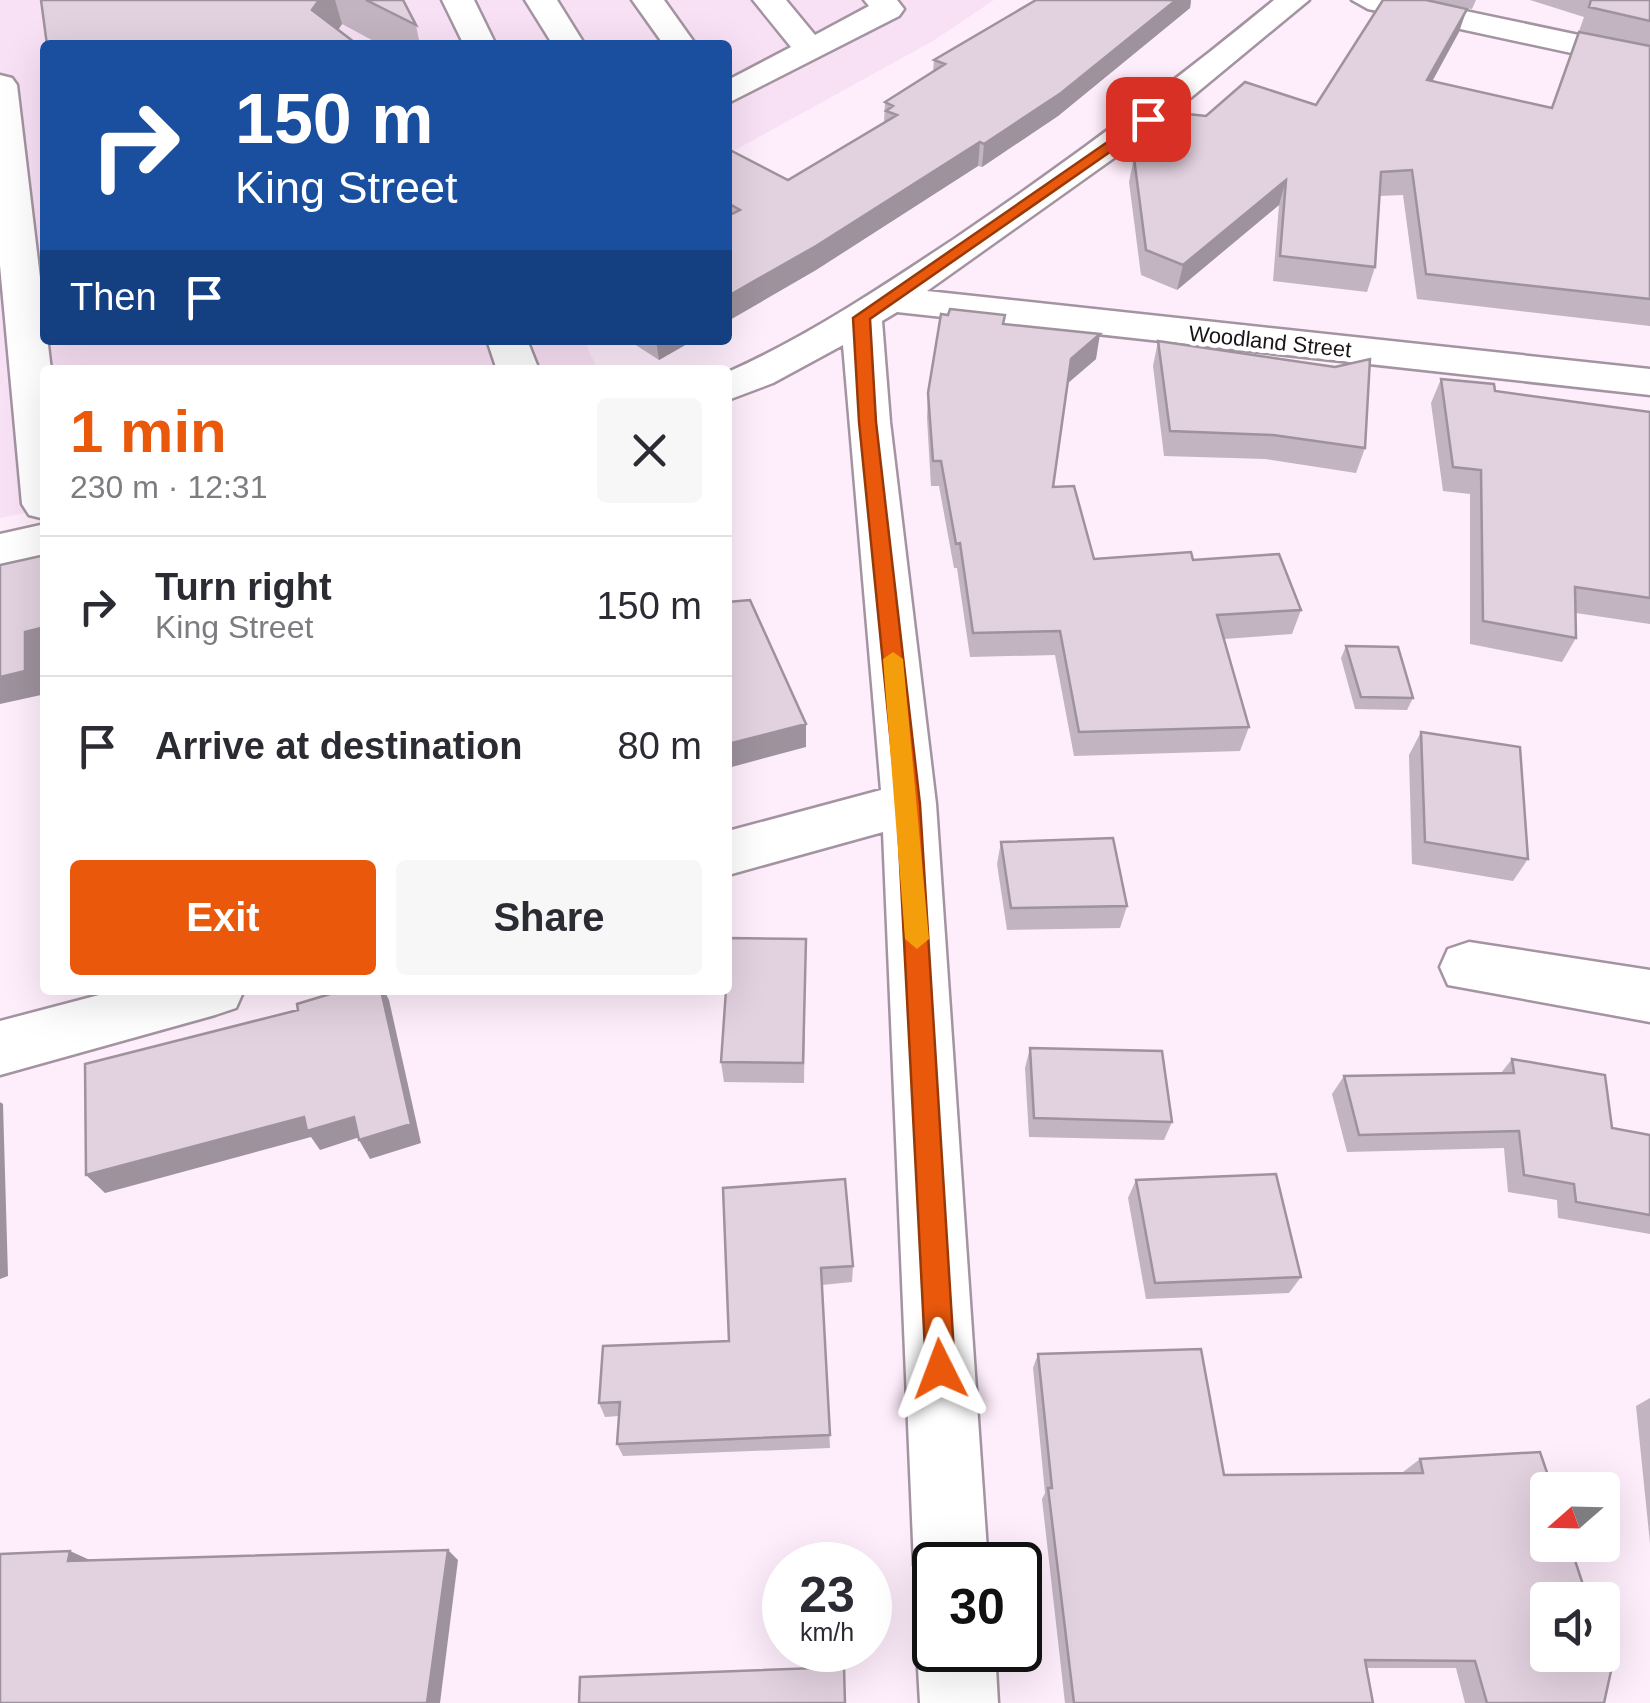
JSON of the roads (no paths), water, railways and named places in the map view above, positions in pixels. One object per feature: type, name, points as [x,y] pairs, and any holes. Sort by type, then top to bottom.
[{"type":"street","points":[[458,0],[478,40]]},
{"type":"street","points":[[541,0],[566,40]]},
{"type":"street","points":[[648,0],[676,40]]},
{"type":"street","points":[[770,0],[810,50]]},
{"type":"street","points":[[732,91],[888,9],[880,0]]},
{"type":"street","points":[[732,384],[784,364],[876,308],[1160,110],[1294,0]]},
{"type":"street","points":[[1368,0],[1650,60]]},
{"type":"street","points":[[0,85],[40,457]]},
{"type":"street","points":[[876,308],[868,422],[908,804],[950,1542]]},
{"type":"street","name":"Woodland Street","points":[[876,308],[1650,382]]},
{"type":"street","points":[[0,550],[40,541]]},
{"type":"street","points":[[732,852],[908,804]]},
{"type":"street","points":[[1470,967],[1650,996]]},
{"type":"street","points":[[0,1048],[196,995]]},
{"type":"street","points":[[957,1672],[958,1703]]}]
